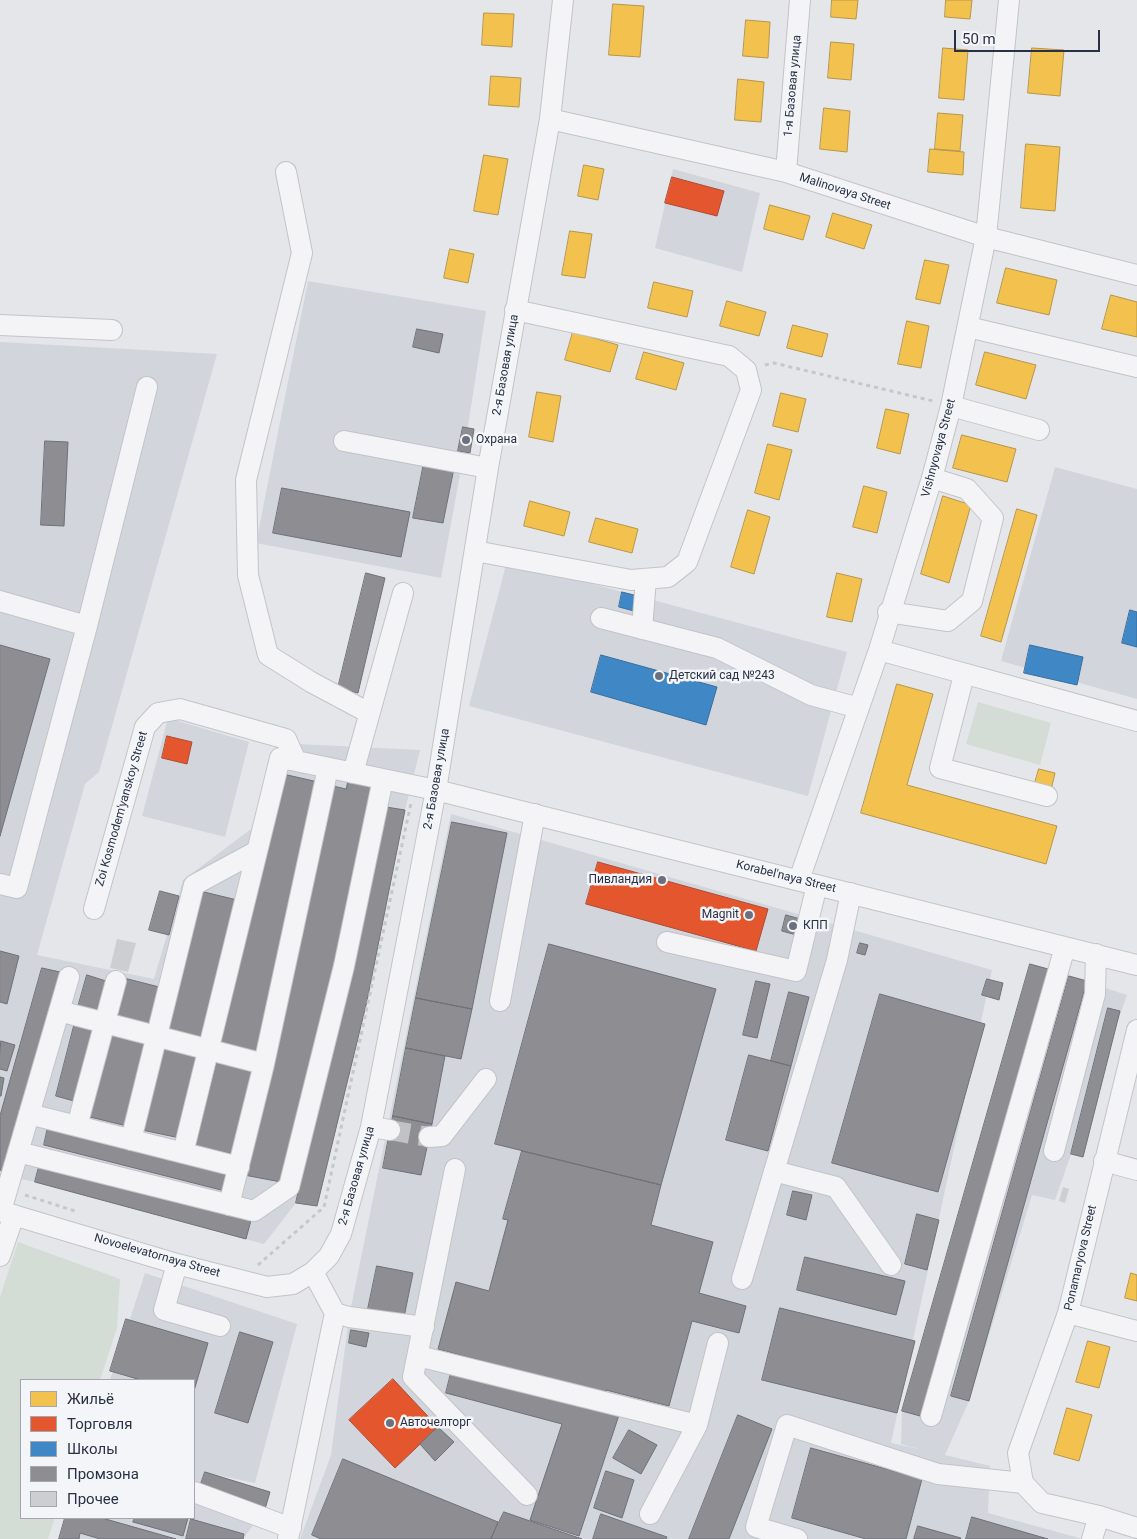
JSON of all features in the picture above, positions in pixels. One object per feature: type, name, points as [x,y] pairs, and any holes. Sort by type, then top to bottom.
[{"type":"street","name":"2-я Базовая улица","points":[[313,1272],[329,1256],[341,1234],[380,1129],[488,468],[550,119],[563,0]]},
{"type":"street","name":"1-я Базовая улица","points":[[786,172],[800,0]]},
{"type":"street","name":"Vishnyovaya Street","points":[[667,942],[796,970],[808,882],[859,708],[879,650],[888,612],[932,478],[951,406],[986,237],[1009,0]]},
{"type":"street","name":"Malinovaya Street","points":[[550,119],[786,172],[986,237],[1137,275]]},
{"type":"street","points":[[286,172],[302,253],[246,480],[248,576],[268,655],[310,682],[369,713]]},
{"type":"street","points":[[475,550],[631,580],[668,577],[688,562],[751,390],[746,370],[729,356],[516,310]]},
{"type":"street","points":[[0,325],[112,330]]},
{"type":"street","points":[[968,327],[1137,367]]},
{"type":"street","points":[[0,884],[17,888],[87,626],[147,387]]},
{"type":"street","points":[[951,406],[1039,430]]},
{"type":"street","points":[[344,441],[488,468]]},
{"type":"street","points":[[888,612],[948,621],[972,601],[993,518],[967,489],[932,478]]},
{"type":"street","points":[[642,629],[646,579]]},
{"type":"street","points":[[353,772],[403,593]]},
{"type":"street","points":[[0,601],[87,626]]},
{"type":"street","points":[[601,618],[717,648],[811,695],[859,708]]},
{"type":"street","points":[[879,650],[964,675],[1137,721]]},
{"type":"street","points":[[964,675],[940,768],[1047,796]]},
{"type":"street","name":"Zoi Kosmodem'yanskoy Street","points":[[94,909],[145,727],[158,713],[180,709],[286,739],[296,761]]},
{"type":"street","points":[[183,1153],[280,758],[436,790]]},
{"type":"street","points":[[229,1205],[264,1064],[328,768]]},
{"type":"street","points":[[18,1152],[254,1211],[289,1186],[344,966],[383,779]]},
{"type":"street","name":"Korabel'naya Street","points":[[436,790],[1096,954],[1136,960]]},
{"type":"street","points":[[500,1001],[535,814]]},
{"type":"street","points":[[132,1140],[194,885],[257,851]]},
{"type":"street","points":[[742,1279],[837,960],[851,893]]},
{"type":"street","points":[[931,1416],[1065,946]]},
{"type":"street","points":[[1054,1151],[1095,994],[1096,954]]},
{"type":"street","points":[[0,1256],[7,1190],[69,977]]},
{"type":"street","points":[[77,1126],[116,981]]},
{"type":"street","points":[[59,1011],[264,1064]]},
{"type":"street","name":"Ponamaryova Street","points":[[1023,1483],[1018,1453],[1068,1313],[1137,1030]]},
{"type":"street","points":[[429,1137],[442,1136],[486,1079]]},
{"type":"street","points":[[29,1114],[239,1167]]},
{"type":"street","points":[[1104,1161],[1137,1170]]},
{"type":"street","points":[[455,1169],[413,1377],[527,1495]]},
{"type":"street","points":[[774,1171],[836,1187],[892,1265]]},
{"type":"street","name":"Novoelevatornaya Street","points":[[5,1212],[177,1264],[268,1286],[293,1284],[313,1272]]},
{"type":"street","points":[[177,1264],[164,1310],[220,1326]]},
{"type":"street","points":[[195,1492],[290,1533],[335,1313],[313,1272]]},
{"type":"street","points":[[335,1313],[349,1317],[424,1327]]},
{"type":"street","points":[[1068,1313],[1137,1331]]},
{"type":"street","points":[[650,1514],[697,1425],[718,1343]]},
{"type":"street","points":[[418,1356],[697,1425]]},
{"type":"street","points":[[797,1539],[756,1527],[787,1425],[938,1474],[1023,1483],[1042,1503],[1099,1516],[1137,1528]]},
{"type":"street","points":[[1092,1539],[1099,1516]]},
{"type":"path","points":[[746,370],[774,363],[951,406]]},
{"type":"path","points":[[255,1267],[324,1207],[412,797]]},
{"type":"path","points":[[7,1190],[84,1214]]},
{"type":"shaded area","points":[[673,169],[760,193],[742,272],[655,248]]},
{"type":"shaded area","points":[[308,281],[486,311],[462,464],[441,578],[256,543]]},
{"type":"shaded area","points":[[0,342],[217,354],[99,772],[85,784],[37,955],[154,979],[183,880],[251,829],[278,743],[420,750],[405,810],[367,1001],[317,1206],[296,1203],[264,1244],[35,1182],[0,1175]]},
{"type":"shaded area","points":[[1055,467],[1137,489],[1137,699],[1001,661]]},
{"type":"shaded area","name":"Детский сад №243","points":[[507,561],[847,652],[808,796],[469,706]]},
{"type":"shaded area","points":[[978,702],[1051,723],[1040,765],[966,744]]},
{"type":"shaded area","points":[[168,718],[249,742],[225,837],[142,816]]},
{"type":"shaded area","points":[[451,814],[992,970],[891,1443],[919,1449],[901,1444],[902,1411],[1030,964],[1127,995],[1055,1200],[1032,1195],[969,1401],[945,1455],[990,1466],[988,1513],[1083,1539],[300,1539],[331,1455],[349,1317]]},
{"type":"shaded area","points":[[18,1242],[120,1279],[117,1328],[100,1379],[20,1379],[20,1519],[55,1519],[48,1539],[0,1539],[0,1297]]},
{"type":"shaded area","points":[[145,1273],[297,1324],[255,1483],[213,1474],[270,1492],[265,1509],[243,1539],[59,1539],[66,1519],[195,1519],[195,1379],[110,1379]]},
{"type":"building: Жильё","points":[[832,0],[858,0],[856,19],[831,17]]},
{"type":"building: Жильё","points":[[946,0],[972,0],[970,19],[945,17]]},
{"type":"building: Жильё","points":[[613,4],[644,6],[640,57],[609,55]]},
{"type":"building: Жильё","points":[[484,13],[514,14],[512,47],[482,45]]},
{"type":"building: Жильё","points":[[746,20],[770,22],[768,58],[743,56]]},
{"type":"building: Жильё","points":[[831,42],[854,44],[851,80],[828,78]]},
{"type":"building: Жильё","points":[[943,48],[968,50],[964,100],[939,98]]},
{"type":"building: Жильё","points":[[1032,48],[1064,50],[1060,96],[1028,93]]},
{"type":"building: Жильё","points":[[491,76],[521,78],[519,107],[489,105]]},
{"type":"building: Жильё","points":[[738,79],[764,82],[761,122],[735,120]]},
{"type":"building: Жильё","points":[[824,108],[850,111],[847,152],[820,149]]},
{"type":"building: Жильё","points":[[938,113],[963,115],[960,151],[935,149]]},
{"type":"building: Жильё","points":[[1026,144],[1060,147],[1055,211],[1021,208]]},
{"type":"building: Жильё","points":[[930,149],[964,152],[963,175],[928,172]]},
{"type":"building: Жильё","points":[[484,155],[508,159],[498,215],[474,211]]},
{"type":"building: Жильё","points":[[584,165],[604,169],[598,200],[578,196]]},
{"type":"building: Жильё","points":[[770,205],[810,216],[803,240],[764,229]]},
{"type":"building: Жильё","points":[[833,213],[872,225],[864,249],[826,237]]},
{"type":"building: Жильё","points":[[570,231],[592,234],[585,278],[562,275]]},
{"type":"building: Жильё","points":[[450,249],[474,254],[468,283],[444,278]]},
{"type":"building: Жильё","points":[[925,260],[949,265],[940,304],[916,299]]},
{"type":"building: Жильё","points":[[1006,268],[1057,280],[1049,315],[997,303]]},
{"type":"building: Жильё","points":[[654,282],[693,291],[687,317],[648,308]]},
{"type":"building: Жильё","points":[[1111,295],[1137,302],[1137,337],[1102,329]]},
{"type":"building: Жильё","points":[[727,301],[766,312],[759,336],[720,326]]},
{"type":"building: Жильё","points":[[907,321],[929,326],[921,368],[898,364]]},
{"type":"building: Жильё","points":[[793,325],[828,334],[822,357],[787,348]]},
{"type":"building: Жильё","points":[[573,332],[618,345],[610,372],[565,360]]},
{"type":"building: Жильё","points":[[644,352],[684,363],[676,390],[636,379]]},
{"type":"building: Жильё","points":[[985,352],[1036,365],[1026,399],[976,385]]},
{"type":"building: Жильё","points":[[537,392],[561,396],[553,442],[529,437]]},
{"type":"building: Жильё","points":[[781,393],[806,399],[798,432],[773,426]]},
{"type":"building: Жильё","points":[[886,409],[909,414],[900,454],[877,448]]},
{"type":"building: Жильё","points":[[962,435],[1016,449],[1007,482],[953,468]]},
{"type":"building: Жильё","points":[[768,444],[792,450],[779,500],[755,493]]},
{"type":"building: Жильё","points":[[864,486],[887,492],[877,533],[853,527]]},
{"type":"building: Жильё","points":[[943,496],[971,505],[949,583],[921,574]]},
{"type":"building: Жильё","points":[[530,501],[570,512],[564,536],[524,526]]},
{"type":"building: Жильё","points":[[1017,509],[1037,515],[1001,642],[981,636]]},
{"type":"building: Жильё","points":[[748,510],[770,517],[754,574],[731,567]]},
{"type":"building: Жильё","points":[[596,518],[638,529],[632,553],[589,542]]},
{"type":"building: Жильё","points":[[837,573],[862,579],[852,622],[827,617]]},
{"type":"building: Жильё","points":[[897,684],[933,694],[907,785],[1057,826],[1046,864],[861,813]]},
{"type":"building: Жильё","points":[[1039,769],[1055,773],[1051,790],[1034,786]]},
{"type":"building: Жильё","points":[[1131,1273],[1137,1275],[1137,1301],[1125,1298]]},
{"type":"building: Жильё","points":[[1088,1341],[1110,1347],[1099,1388],[1076,1382]]},
{"type":"building: Жильё","points":[[1067,1408],[1092,1415],[1079,1461],[1054,1454]]},
{"type":"building: Торговля","points":[[672,177],[724,191],[717,216],[665,203]]},
{"type":"building: Торговля","points":[[167,736],[192,742],[187,764],[162,758]]},
{"type":"building: Торговля","points":[[598,862],[768,909],[756,951],[586,904]]},
{"type":"building: Торговля","points":[[393,1379],[438,1427],[395,1468],[349,1420]]},
{"type":"building: Школы","points":[[622,592],[638,596],[634,611],[619,607]]},
{"type":"building: Школы","points":[[1130,610],[1137,612],[1137,647],[1122,643]]},
{"type":"building: Школы","points":[[1030,645],[1083,657],[1077,685],[1024,673]]},
{"type":"building: Школы","points":[[601,655],[717,687],[706,725],[591,692]]},
{"type":"building: Промзона","points":[[417,329],[443,334],[439,353],[413,347]]},
{"type":"building: Промзона","name":"Охрана","points":[[463,427],[474,429],[470,453],[458,451]]},
{"type":"building: Промзона","points":[[45,441],[68,442],[64,526],[41,525]]},
{"type":"building: Промзона","points":[[424,463],[454,468],[443,523],[413,518]]},
{"type":"building: Промзона","points":[[282,488],[410,512],[401,557],[273,533]]},
{"type":"building: Промзона","points":[[366,573],[385,578],[358,693],[338,688]]},
{"type":"building: Промзона","points":[[0,645],[50,659],[0,836]]},
{"type":"building: Промзона","points":[[283,774],[318,782],[256,1052],[221,1044]]},
{"type":"building: Промзона","points":[[349,776],[374,782],[336,964],[281,1182],[244,1175],[333,786],[346,789]]},
{"type":"building: Промзона","points":[[386,807],[405,810],[367,1001],[317,1206],[296,1203]]},
{"type":"building: Промзона","points":[[452,822],[507,833],[472,1009],[416,998]]},
{"type":"building: Промзона","points":[[160,891],[179,896],[169,935],[149,930]]},
{"type":"building: Промзона","points":[[200,891],[237,900],[204,1038],[167,1030]]},
{"type":"building: Промзона","name":"КПП","points":[[786,915],[804,920],[800,936],[782,931]]},
{"type":"building: Промзона","name":"КПП","points":[[860,943],[868,945],[865,955],[857,953]]},
{"type":"building: Промзона","points":[[549,944],[716,989],[661,1185],[495,1144]]},
{"type":"building: Промзона","points":[[0,951],[19,956],[7,1004],[0,1002]]},
{"type":"building: Промзона","points":[[1030,964],[1048,969],[920,1416],[902,1411]]},
{"type":"building: Промзона","points":[[42,968],[60,972],[3,1171],[0,1170],[0,1116]]},
{"type":"building: Промзона","points":[[87,975],[106,981],[97,1012],[78,1007]]},
{"type":"building: Промзона","points":[[1069,976],[1087,981],[969,1401],[951,1396]]},
{"type":"building: Промзона","points":[[124,978],[163,988],[153,1026],[114,1015]]},
{"type":"building: Промзона","points":[[987,979],[1003,983],[999,1000],[982,995]]},
{"type":"building: Промзона","points":[[756,981],[770,984],[757,1038],[743,1035]]},
{"type":"building: Промзона","points":[[789,992],[809,997],[791,1066],[771,1061]]},
{"type":"building: Промзона","points":[[880,994],[985,1024],[938,1192],[832,1163]]},
{"type":"building: Промзона","points":[[416,998],[472,1009],[461,1059],[406,1048]]},
{"type":"building: Промзона","points":[[1108,1008],[1120,1011],[1083,1157],[1071,1154]]},
{"type":"building: Промзона","points":[[74,1026],[92,1030],[74,1101],[56,1096]]},
{"type":"building: Промзона","points":[[111,1031],[148,1040],[127,1126],[90,1117]]},
{"type":"building: Промзона","points":[[1,1041],[15,1045],[7,1071],[0,1069]]},
{"type":"building: Промзона","points":[[162,1044],[200,1053],[180,1138],[142,1130]]},
{"type":"building: Промзона","points":[[406,1048],[445,1056],[432,1124],[393,1116]]},
{"type":"building: Промзона","points":[[749,1055],[791,1066],[768,1151],[726,1140]]},
{"type":"building: Промзона","points":[[217,1062],[252,1070],[232,1154],[196,1146]]},
{"type":"building: Промзона","points":[[0,1077],[4,1078],[1,1096],[0,1096]]},
{"type":"building: Промзона","points":[[393,1116],[432,1124],[421,1175],[383,1168]]},
{"type":"building: Промзона","points":[[48,1127],[230,1174],[225,1191],[44,1145]]},
{"type":"building: Промзона","points":[[522,1151],[661,1185],[651,1225],[713,1242],[699,1293],[746,1306],[739,1333],[692,1321],[669,1406],[606,1390],[605,1394],[438,1349],[456,1282],[489,1291],[508,1220],[503,1219]]},
{"type":"building: Промзона","points":[[40,1163],[251,1220],[246,1239],[35,1182]]},
{"type":"building: Промзона","points":[[793,1191],[812,1195],[806,1220],[787,1215]]},
{"type":"building: Промзона","points":[[917,1214],[939,1220],[927,1270],[905,1264]]},
{"type":"building: Промзона","points":[[805,1257],[905,1281],[896,1315],[797,1290]]},
{"type":"building: Промзона","points":[[377,1266],[413,1273],[403,1322],[367,1314]]},
{"type":"building: Промзона","points":[[780,1308],[915,1341],[897,1413],[762,1380]]},
{"type":"building: Промзона","points":[[126,1319],[208,1343],[195,1388],[195,1379],[138,1379],[110,1371]]},
{"type":"building: Промзона","points":[[351,1330],[369,1333],[366,1347],[349,1343]]},
{"type":"building: Промзона","points":[[240,1332],[273,1342],[248,1423],[215,1413]]},
{"type":"building: Промзона","points":[[452,1369],[619,1415],[579,1536],[530,1520],[562,1424],[446,1393]]},
{"type":"building: Промзона","points":[[738,1415],[772,1429],[729,1539],[689,1539]]},
{"type":"building: Промзона","points":[[438,1427],[454,1442],[435,1461],[420,1444]]},
{"type":"building: Промзона","points":[[629,1430],[657,1445],[641,1474],[613,1458]]},
{"type":"building: Промзона","points":[[811,1448],[922,1479],[906,1539],[866,1539],[792,1518]]},
{"type":"building: Промзона","points":[[343,1459],[498,1522],[491,1539],[321,1539],[312,1535]]},
{"type":"building: Промзона","points":[[606,1471],[634,1480],[622,1518],[594,1508]]},
{"type":"building: Промзона","points":[[205,1472],[270,1492],[265,1509],[199,1490]]},
{"type":"building: Промзона","points":[[504,1512],[582,1539],[491,1539]]},
{"type":"building: Промзона","points":[[601,1514],[667,1537],[666,1539],[593,1539]]},
{"type":"building: Промзона","points":[[972,1517],[1048,1539],[966,1539]]},
{"type":"building: Промзона","points":[[65,1519],[106,1519],[176,1539],[100,1539],[80,1533],[79,1539],[59,1539]]},
{"type":"building: Промзона","points":[[134,1519],[188,1519],[183,1536],[133,1522]]},
{"type":"building: Промзона","points":[[191,1519],[244,1534],[243,1539],[186,1539]]},
{"type":"building: Промзона","points":[[918,1526],[961,1538],[914,1539]]},
{"type":"building: Прочее","points":[[117,939],[136,943],[128,972],[110,968]]},
{"type":"building: Прочее","points":[[1063,1187],[1069,1189],[1065,1203],[1059,1201]]},
{"type":"tunnel","points":[[390,1130],[429,1137]]},
{"type":"place","name":"Охрана","points":[[466,440]]},
{"type":"place","name":"Детский сад №243","points":[[659,676]]},
{"type":"place","name":"Пивландия","points":[[662,880]]},
{"type":"place","name":"Magnit","points":[[749,915]]},
{"type":"place","name":"КПП","points":[[793,926]]},
{"type":"place","name":"Авточелторг","points":[[390,1423]]}]
